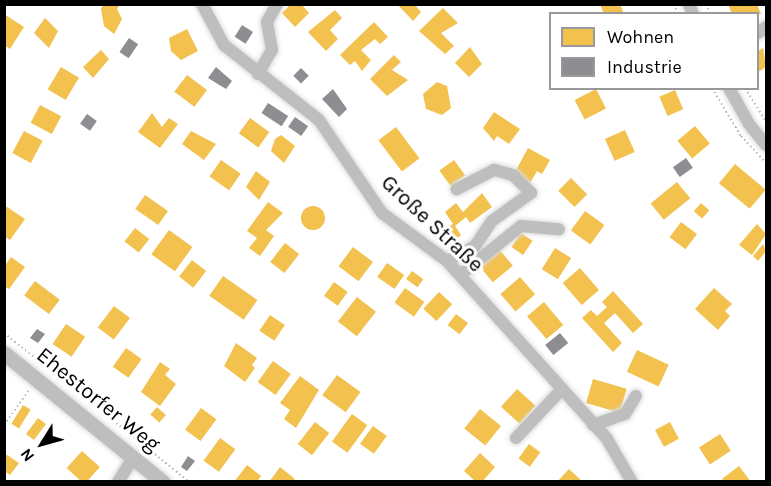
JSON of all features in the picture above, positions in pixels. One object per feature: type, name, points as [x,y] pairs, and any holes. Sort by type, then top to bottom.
[{"type":"main road","name":"Ehestorfer Weg","points":[[4,353],[163,482]]},
{"type":"street","name":"Große Straße","points":[[202,4],[224,45],[258,74],[320,120],[382,213],[447,261],[617,453],[632,482]]},
{"type":"street","points":[[258,74],[272,50],[267,22],[277,4]]},
{"type":"street","points":[[730,90],[749,124],[766,145]]},
{"type":"street","points":[[447,261],[475,246],[492,221],[531,193],[513,176],[494,170],[457,189]]},
{"type":"street","points":[[460,276],[521,226],[560,229]]},
{"type":"street","points":[[516,438],[561,390]]},
{"type":"street","points":[[593,425],[625,414],[636,396]]},
{"type":"street","points":[[118,482],[133,458]]},
{"type":"path","points":[[747,90],[766,122]]},
{"type":"path","points":[[4,333],[189,482]]},
{"type":"path","name":"Ehestorfer Weg","points":[[4,425],[29,390]]},
{"type":"building: Wohnen","points":[[104,4],[120,4],[117,9],[122,19],[114,34],[104,26],[101,9]]},
{"type":"building: Wohnen","points":[[291,4],[301,4],[309,13],[295,27],[282,13]]},
{"type":"building: Wohnen","points":[[397,4],[414,4],[421,12],[413,21]]},
{"type":"building: Wohnen","points":[[600,4],[620,4],[623,12],[603,12]]},
{"type":"building: Wohnen","points":[[728,4],[757,4],[761,14],[759,12],[731,12]]},
{"type":"building: Wohnen","points":[[443,8],[458,23],[441,33],[454,46],[445,54],[419,31]]},
{"type":"building: Wohnen","points":[[335,10],[342,18],[330,30],[338,39],[326,51],[308,32]]},
{"type":"building: Wohnen","points":[[4,14],[24,27],[10,49],[4,45]]},
{"type":"building: Wohnen","points":[[45,18],[58,31],[49,48],[34,33]]},
{"type":"building: Wohnen","points":[[374,22],[388,37],[380,44],[375,39],[361,50],[371,60],[362,71],[355,61],[350,65],[340,55]]},
{"type":"building: Wohnen","points":[[187,29],[198,51],[181,60],[171,51],[169,38]]},
{"type":"building: Wohnen","points":[[470,47],[482,64],[469,77],[455,63]]},
{"type":"building: Wohnen","points":[[763,48],[766,67],[759,71],[759,50]]},
{"type":"building: Wohnen","points":[[101,50],[109,59],[93,78],[83,67]]},
{"type":"building: Wohnen","points":[[394,55],[401,62],[392,70],[408,80],[387,96],[370,79]]},
{"type":"building: Wohnen","points":[[61,67],[79,78],[66,100],[48,89]]},
{"type":"building: Wohnen","points":[[187,75],[207,90],[194,107],[174,92]]},
{"type":"building: Wohnen","points":[[437,82],[447,86],[451,108],[442,115],[426,109],[423,94]]},
{"type":"building: Wohnen","points":[[597,90],[606,109],[585,119],[575,100]]},
{"type":"building: Wohnen","points":[[675,90],[683,109],[668,116],[659,97]]},
{"type":"building: Wohnen","points":[[40,105],[61,116],[52,134],[31,123]]},
{"type":"building: Wohnen","points":[[494,112],[520,129],[509,144],[497,136],[494,141],[483,128]]},
{"type":"building: Wohnen","points":[[152,113],[162,127],[169,118],[178,124],[160,148],[138,132]]},
{"type":"building: Wohnen","points":[[250,118],[269,132],[258,147],[239,133]]},
{"type":"building: Wohnen","points":[[695,126],[710,144],[692,158],[677,141]]},
{"type":"building: Wohnen","points":[[396,127],[419,158],[402,171],[378,140]]},
{"type":"building: Wohnen","points":[[625,130],[635,152],[615,161],[605,139]]},
{"type":"building: Wohnen","points":[[24,131],[43,141],[31,163],[12,153]]},
{"type":"building: Wohnen","points":[[191,131],[216,144],[204,160],[182,144]]},
{"type":"building: Wohnen","points":[[281,135],[295,146],[284,163],[271,151],[275,139]]},
{"type":"building: Wohnen","points":[[528,148],[550,160],[542,174],[537,171],[530,183],[514,174]]},
{"type":"building: Wohnen","points":[[221,160],[241,174],[229,190],[210,176]]},
{"type":"building: Wohnen","points":[[454,160],[465,175],[451,186],[439,171]]},
{"type":"building: Wohnen","points":[[735,164],[766,190],[750,209],[719,183]]},
{"type":"building: Wohnen","points":[[256,171],[270,182],[259,200],[246,187]]},
{"type":"building: Wohnen","points":[[571,178],[587,194],[575,207],[558,191]]},
{"type":"building: Wohnen","points":[[677,182],[690,198],[664,220],[651,203]]},
{"type":"building: Wohnen","points":[[482,193],[492,207],[470,223],[466,217],[455,226],[461,235],[455,240],[447,228],[453,224],[445,212],[456,203],[463,212]]},
{"type":"building: Wohnen","points":[[145,195],[168,211],[158,225],[135,209]]},
{"type":"building: Wohnen","points":[[268,202],[283,213],[266,230],[274,236],[260,256],[249,248],[257,238],[247,231]]},
{"type":"building: Wohnen","points":[[701,203],[709,210],[702,219],[694,211]]},
{"type":"building: Wohnen","points":[[4,205],[25,219],[10,240],[4,236]]},
{"type":"building: Wohnen","points":[[313,206],[321,210],[325,218],[321,226],[313,230],[305,226],[301,218],[305,210]]},
{"type":"building: Wohnen","points":[[585,211],[604,225],[590,245],[571,230]]},
{"type":"building: Wohnen","points":[[681,222],[697,234],[686,249],[670,237]]},
{"type":"building: Wohnen","points":[[757,224],[766,234],[752,255],[739,245]]},
{"type":"building: Wohnen","points":[[135,228],[149,239],[139,252],[125,241]]},
{"type":"building: Wohnen","points":[[169,230],[192,247],[175,271],[151,254]]},
{"type":"building: Wohnen","points":[[521,233],[533,241],[523,255],[511,247]]},
{"type":"building: Wohnen","points":[[285,243],[299,254],[284,273],[270,262]]},
{"type":"building: Wohnen","points":[[763,244],[766,251],[758,261],[753,256]]},
{"type":"building: Wohnen","points":[[353,247],[373,262],[359,281],[339,266]]},
{"type":"building: Wohnen","points":[[498,248],[513,266],[493,282],[478,265]]},
{"type":"building: Wohnen","points":[[555,248],[571,258],[558,279],[542,269]]},
{"type":"building: Wohnen","points":[[11,257],[25,267],[9,289],[4,286],[4,267]]},
{"type":"building: Wohnen","points":[[192,260],[206,271],[193,288],[179,277]]},
{"type":"building: Wohnen","points":[[387,263],[404,275],[394,289],[377,277]]},
{"type":"building: Wohnen","points":[[580,268],[599,290],[582,305],[563,283]]},
{"type":"building: Wohnen","points":[[412,271],[423,279],[417,287],[406,279]]},
{"type":"building: Wohnen","points":[[223,276],[257,300],[244,320],[209,296]]},
{"type":"building: Wohnen","points":[[520,277],[535,294],[515,311],[500,294]]},
{"type":"building: Wohnen","points":[[35,281],[60,300],[49,314],[24,295]]},
{"type":"building: Wohnen","points":[[334,282],[348,292],[338,306],[324,296]]},
{"type":"building: Wohnen","points":[[405,288],[424,302],[414,317],[394,303]]},
{"type":"building: Wohnen","points":[[714,288],[732,304],[725,311],[730,316],[718,330],[695,309]]},
{"type":"building: Wohnen","points":[[613,291],[643,324],[633,333],[615,313],[604,323],[622,343],[613,352],[582,318],[591,310],[597,316],[607,307],[602,302]]},
{"type":"building: Wohnen","points":[[439,292],[452,304],[436,321],[423,309]]},
{"type":"building: Wohnen","points":[[357,297],[376,312],[357,336],[338,321]]},
{"type":"building: Wohnen","points":[[544,302],[563,325],[546,339],[527,316]]},
{"type":"building: Wohnen","points":[[114,306],[130,318],[114,340],[98,328]]},
{"type":"building: Wohnen","points":[[456,314],[468,323],[460,334],[448,325]]},
{"type":"building: Wohnen","points":[[270,315],[285,325],[274,341],[259,331]]},
{"type":"building: Wohnen","points":[[66,324],[85,337],[72,357],[53,344]]},
{"type":"building: Wohnen","points":[[236,343],[257,358],[252,365],[255,368],[245,382],[224,366]]},
{"type":"building: Wohnen","points":[[126,348],[142,359],[128,378],[113,367]]},
{"type":"building: Wohnen","points":[[637,350],[669,365],[659,387],[627,372]]},
{"type":"building: Wohnen","points":[[273,361],[291,374],[276,395],[258,382]]},
{"type":"building: Wohnen","points":[[160,362],[170,369],[165,375],[176,384],[160,406],[141,392]]},
{"type":"building: Wohnen","points":[[337,375],[360,392],[346,412],[322,395]]},
{"type":"building: Wohnen","points":[[300,376],[319,390],[296,428],[284,419],[290,410],[280,403]]},
{"type":"building: Wohnen","points":[[593,379],[627,389],[620,413],[586,403]]},
{"type":"building: Wohnen","points":[[517,389],[536,406],[520,424],[501,407]]},
{"type":"building: Wohnen","points":[[23,405],[31,410],[19,428],[11,424]]},
{"type":"building: Wohnen","points":[[157,407],[166,415],[159,422],[150,414]]},
{"type":"building: Wohnen","points":[[201,408],[216,419],[201,441],[185,430]]},
{"type":"building: Wohnen","points":[[480,409],[501,426],[485,445],[464,428]]},
{"type":"building: Wohnen","points":[[352,414],[367,425],[347,453],[332,442]]},
{"type":"building: Wohnen","points":[[38,418],[46,424],[34,440],[26,434]]},
{"type":"building: Wohnen","points":[[315,422],[329,433],[312,455],[298,444]]},
{"type":"building: Wohnen","points":[[670,422],[679,439],[664,447],[655,430]]},
{"type":"building: Wohnen","points":[[373,426],[387,436],[374,454],[360,444]]},
{"type":"building: Wohnen","points":[[720,434],[731,451],[710,464],[699,448]]},
{"type":"building: Wohnen","points":[[220,438],[235,449],[219,472],[204,461]]},
{"type":"building: Wohnen","points":[[529,444],[540,452],[530,467],[518,459]]},
{"type":"building: Wohnen","points":[[82,451],[100,467],[86,482],[82,482],[67,468]]},
{"type":"building: Wohnen","points":[[4,453],[19,463],[10,475],[4,471]]},
{"type":"building: Wohnen","points":[[480,453],[495,467],[482,482],[476,482],[464,471]]},
{"type":"building: Wohnen","points":[[247,465],[261,476],[257,482],[234,482]]},
{"type":"building: Wohnen","points":[[739,466],[751,482],[724,482],[722,479]]},
{"type":"building: Wohnen","points":[[280,467],[295,479],[293,482],[269,482]]},
{"type":"building: Wohnen","points":[[569,469],[583,482],[557,482]]},
{"type":"building: Industrie","points":[[242,25],[253,32],[246,44],[235,37]]},
{"type":"building: Industrie","points":[[129,38],[138,44],[129,58],[119,52]]},
{"type":"building: Industrie","points":[[216,67],[232,81],[226,89],[208,78]]},
{"type":"building: Industrie","points":[[301,68],[309,76],[301,84],[293,76]]},
{"type":"building: Industrie","points":[[333,89],[347,109],[339,117],[322,99]]},
{"type":"building: Industrie","points":[[268,103],[288,116],[282,126],[261,113]]},
{"type":"building: Industrie","points":[[87,114],[97,121],[90,131],[80,124]]},
{"type":"building: Industrie","points":[[295,117],[308,126],[301,136],[288,127]]},
{"type":"building: Industrie","points":[[686,158],[693,168],[680,177],[673,167]]},
{"type":"building: Industrie","points":[[37,329],[45,334],[38,343],[30,338]]},
{"type":"building: Industrie","points":[[560,333],[568,343],[553,355],[545,345]]},
{"type":"building: Industrie","points":[[188,456],[195,461],[187,471],[181,467]]}]
